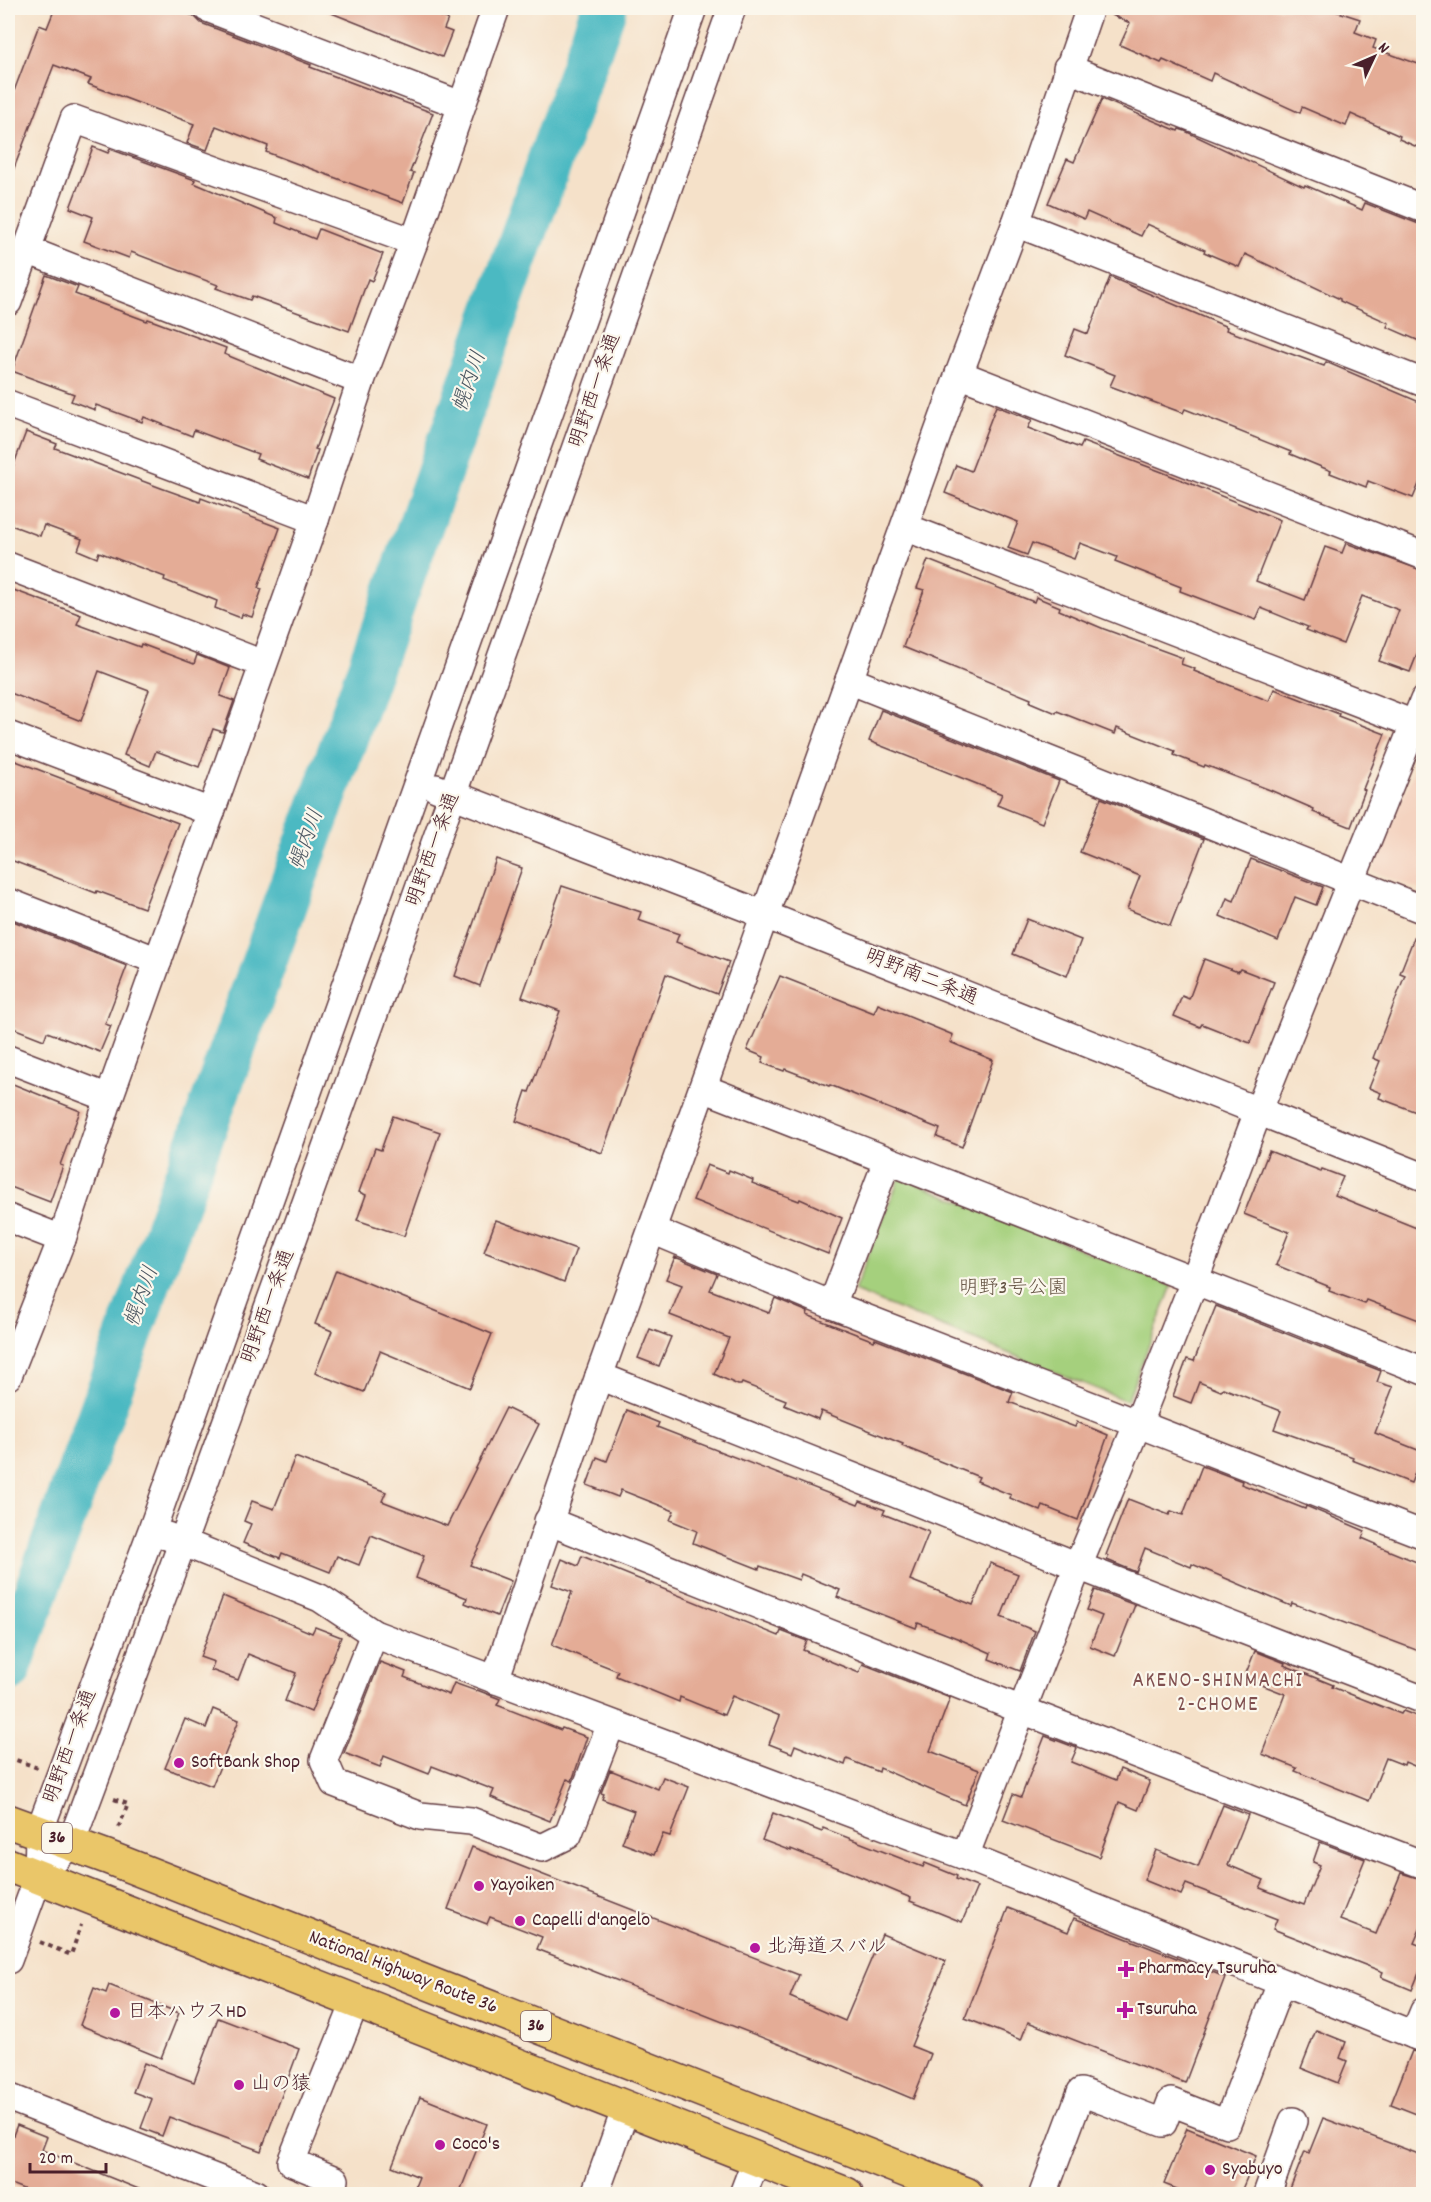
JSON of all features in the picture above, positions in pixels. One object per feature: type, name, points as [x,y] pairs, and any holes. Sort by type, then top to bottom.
[{"type":"highway","name":"National Highway Route 36","points":[[8,1821],[71,1843],[966,2194]]},
{"type":"highway","name":"36","points":[[8,1865],[846,2194]]},
{"type":"street","points":[[207,8],[461,105]]},
{"type":"street","points":[[8,1376],[62,1239],[109,1098],[315,520],[361,381],[414,242],[496,8]]},
{"type":"street","name":"明野西一条通","points":[[38,1878],[39,1832],[152,1530],[693,8]]},
{"type":"street","name":"明野西一条通","points":[[38,1878],[71,1843],[184,1543],[453,795],[732,8]]},
{"type":"street","points":[[495,1680],[599,1376],[959,374],[1016,223],[1067,68],[1090,8]]},
{"type":"street","points":[[1067,68],[1424,209]]},
{"type":"street","points":[[8,302],[74,119],[414,242]]},
{"type":"street","points":[[1016,223],[1424,383]]},
{"type":"street","points":[[27,250],[361,381]]},
{"type":"street","points":[[959,374],[1424,556]]},
{"type":"street","points":[[8,404],[315,520]]},
{"type":"street","points":[[905,527],[1419,712],[1258,1112],[1195,1279],[1078,1566],[965,1856]]},
{"type":"street","points":[[8,566],[263,664]]},
{"type":"street","points":[[849,680],[1424,910]]},
{"type":"street","points":[[8,735],[212,812]]},
{"type":"street","name":"明野南二条通","points":[[418,781],[765,915],[1424,1177]]},
{"type":"street","points":[[8,902],[158,961]]},
{"type":"street","points":[[8,1059],[109,1098]]},
{"type":"street","points":[[703,1088],[1195,1279],[1424,1371]]},
{"type":"street","points":[[832,1305],[887,1161]]},
{"type":"street","points":[[8,1218],[62,1239]]},
{"type":"street","points":[[652,1230],[832,1305],[1424,1535]]},
{"type":"street","points":[[599,1376],[1424,1701]]},
{"type":"street","points":[[548,1521],[1022,1710],[1424,1865]]},
{"type":"street","points":[[152,1530],[320,1598],[374,1634],[965,1856],[1281,1983],[1420,2028]]},
{"type":"street","points":[[374,1634],[324,1760],[334,1783],[409,1812],[420,1816],[471,1821],[542,1848],[568,1835],[611,1724]]},
{"type":"street","points":[[8,1960],[38,1878]]},
{"type":"street","points":[[1043,2194],[1081,2092],[1163,2123],[1171,2102],[1227,2124],[1281,1983]]},
{"type":"street","points":[[329,2194],[335,2180],[291,2162],[355,2002]]},
{"type":"street","points":[[8,2097],[256,2194]]},
{"type":"street","points":[[597,2194],[595,2194],[626,2109]]},
{"type":"street","points":[[1267,2194],[1293,2121]]},
{"type":"street","points":[[743,2194],[756,2160]]},
{"type":"path","points":[[8,1757],[24,1763]]},
{"type":"shaded area","points":[[1423,749],[1423,891],[1373,871]]},
{"type":"green space","name":"明野3号公園","points":[[900,1177],[1172,1286],[1127,1401],[854,1291]]},
{"type":"building","points":[[55,8],[172,8],[194,16],[201,23],[311,65],[310,67],[433,113],[410,172],[414,173],[403,203],[266,152],[268,146],[216,126],[207,150],[187,143],[194,124],[88,84],[91,79],[54,65],[8,181],[8,88],[14,91],[39,25],[47,28]]},
{"type":"building","points":[[319,8],[417,8],[448,19],[444,29],[452,32],[442,57]]},
{"type":"building","points":[[1105,8],[1326,8],[1360,19],[1355,32],[1376,40],[1373,48],[1424,66],[1424,150],[1399,139],[1400,136],[1351,114],[1346,126],[1302,107],[1300,113],[1213,73],[1210,81],[1163,60],[1161,63],[1120,45],[1130,23],[1105,12]]},
{"type":"building","points":[[1102,99],[1178,131],[1179,129],[1185,131],[1304,187],[1305,185],[1362,210],[1365,203],[1424,226],[1424,343],[1387,327],[1389,323],[1245,254],[1239,267],[1147,224],[1141,236],[1087,212],[1084,219],[1048,203],[1067,159],[1074,162]]},
{"type":"building","points":[[93,147],[108,153],[110,149],[195,180],[194,183],[277,218],[276,223],[315,239],[319,229],[383,254],[372,281],[368,279],[349,331],[252,296],[250,300],[216,288],[218,285],[131,252],[129,258],[84,241],[93,217],[70,208]]},
{"type":"building","points":[[46,275],[78,287],[75,294],[226,348],[224,354],[334,399],[315,449],[318,450],[308,479],[256,459],[258,454],[194,430],[192,436],[144,417],[142,422],[96,405],[95,410],[71,401],[74,394],[12,371]]},
{"type":"building","points":[[1110,277],[1227,327],[1226,330],[1324,366],[1326,362],[1424,404],[1424,472],[1413,498],[1368,481],[1366,487],[1330,473],[1331,471],[1290,454],[1291,452],[1236,429],[1185,409],[1183,413],[1110,386],[1115,375],[1065,355],[1075,329],[1088,334]]},
{"type":"building","points":[[996,406],[1032,420],[1028,428],[1080,448],[1083,442],[1280,520],[1256,581],[1305,600],[1325,547],[1342,553],[1346,543],[1424,571],[1424,637],[1410,672],[1379,661],[1399,610],[1362,596],[1343,644],[1306,630],[1308,627],[1261,608],[1256,620],[1180,591],[1181,587],[1115,561],[1117,557],[1080,543],[1074,559],[1032,543],[1027,555],[1008,548],[1018,522],[945,493],[956,465],[971,471]]},
{"type":"building","points":[[26,432],[57,444],[55,448],[200,502],[201,498],[280,528],[258,588],[262,589],[252,617],[242,614],[241,618],[215,608],[217,601],[164,580],[165,577],[99,552],[97,558],[78,550],[82,539],[44,525],[40,536],[8,524],[8,480]]},
{"type":"building","points":[[928,560],[1034,602],[1036,597],[1060,607],[1059,610],[1104,629],[1183,658],[1181,664],[1195,669],[1194,671],[1269,701],[1274,689],[1385,734],[1351,827],[1313,812],[1314,809],[1270,790],[1174,755],[1175,751],[1117,728],[1115,734],[1057,711],[1056,713],[1030,702],[1031,699],[903,647],[924,590],[917,588]]},
{"type":"building","points":[[8,588],[81,615],[77,624],[140,647],[141,644],[194,664],[197,655],[230,668],[220,696],[234,701],[223,732],[213,729],[199,767],[156,751],[150,766],[124,755],[149,690],[99,671],[81,721],[8,692]]},
{"type":"building","points":[[881,710],[1059,781],[1042,823],[997,805],[1002,794],[869,741]]},
{"type":"building","points":[[8,758],[178,823],[144,908],[97,891],[96,893],[8,859]]},
{"type":"building","points":[[1101,798],[1204,839],[1170,926],[1127,909],[1140,876],[1080,852]]},
{"type":"building","points":[[496,859],[522,868],[480,986],[455,976]]},
{"type":"building","points":[[1251,859],[1323,887],[1316,905],[1295,897],[1278,941],[1220,916],[1227,898],[1234,901]]},
{"type":"building","points":[[562,886],[641,912],[638,920],[679,934],[676,942],[729,962],[717,994],[666,974],[602,1153],[516,1121],[526,1091],[529,1092],[560,1011],[522,997]]},
{"type":"building","points":[[8,919],[127,966],[105,1024],[111,1026],[100,1052],[47,1032],[44,1040],[8,1026]]},
{"type":"building","points":[[1027,919],[1081,940],[1067,976],[1013,954]]},
{"type":"building","points":[[1419,925],[1424,925],[1424,1115],[1379,1098],[1381,1093],[1369,1088],[1380,1061],[1373,1058],[1405,975],[1400,973]]},
{"type":"building","points":[[1204,959],[1274,982],[1250,1043],[1202,1024],[1200,1027],[1174,1016],[1182,996],[1189,999]]},
{"type":"building","points":[[780,976],[874,1013],[878,1004],[953,1035],[950,1042],[993,1060],[962,1147],[937,1137],[940,1129],[830,1085],[762,1063],[764,1057],[747,1050]]},
{"type":"building","points":[[8,1082],[80,1111],[60,1165],[63,1166],[50,1202],[8,1186]]},
{"type":"building","points":[[393,1116],[440,1132],[404,1236],[357,1220],[366,1195],[359,1192],[375,1148],[381,1150]]},
{"type":"building","points":[[1269,1151],[1343,1177],[1335,1195],[1424,1231],[1424,1322],[1367,1300],[1365,1304],[1329,1291],[1330,1287],[1276,1265],[1289,1232],[1244,1214]]},
{"type":"building","points":[[707,1165],[728,1173],[729,1170],[753,1180],[752,1183],[799,1201],[800,1199],[842,1218],[828,1254],[693,1200]]},
{"type":"building","points":[[496,1220],[576,1249],[564,1282],[484,1252]]},
{"type":"building","points":[[675,1257],[717,1274],[710,1290],[769,1313],[775,1298],[808,1312],[807,1315],[1013,1392],[1009,1402],[1075,1427],[1077,1422],[1108,1435],[1078,1520],[1043,1506],[1041,1511],[1010,1498],[1011,1495],[977,1481],[979,1477],[821,1411],[818,1419],[784,1405],[786,1400],[742,1383],[738,1385],[714,1374],[729,1338],[670,1315],[682,1285],[666,1279]]},
{"type":"building","points":[[336,1270],[492,1334],[470,1388],[380,1351],[364,1392],[315,1373],[332,1331],[315,1324]]},
{"type":"building","points":[[1216,1306],[1381,1371],[1377,1382],[1393,1387],[1375,1433],[1423,1452],[1411,1483],[1352,1460],[1353,1457],[1274,1429],[1281,1411],[1223,1388],[1221,1391],[1199,1382],[1191,1403],[1173,1396],[1187,1359],[1194,1361]]},
{"type":"building","points":[[650,1329],[671,1337],[659,1366],[638,1358]]},
{"type":"building","points":[[506,1408],[539,1424],[470,1565],[511,1581],[497,1616],[465,1603],[467,1598],[416,1578],[424,1556],[371,1535],[359,1565],[337,1556],[330,1572],[282,1553],[280,1558],[243,1543],[251,1524],[244,1521],[252,1501],[274,1509],[295,1457],[386,1492],[382,1501],[447,1526]]},
{"type":"building","points":[[627,1410],[659,1423],[657,1427],[858,1505],[860,1501],[885,1510],[883,1514],[929,1532],[910,1580],[973,1605],[990,1563],[1018,1574],[1001,1617],[1035,1631],[1020,1671],[989,1659],[991,1653],[957,1638],[918,1623],[916,1628],[837,1597],[840,1590],[801,1574],[799,1580],[760,1566],[759,1569],[693,1543],[697,1531],[670,1520],[674,1511],[621,1490],[618,1497],[587,1485],[597,1457],[607,1461]]},
{"type":"building","points":[[1202,1466],[1242,1481],[1241,1484],[1305,1509],[1306,1506],[1365,1531],[1362,1538],[1424,1565],[1424,1653],[1292,1603],[1291,1606],[1192,1564],[1191,1567],[1145,1548],[1136,1572],[1107,1560],[1109,1556],[1106,1555],[1128,1499],[1169,1515],[1171,1511],[1183,1515]]},
{"type":"building","points":[[582,1556],[779,1636],[781,1631],[807,1641],[803,1650],[859,1673],[863,1664],[950,1698],[930,1751],[979,1770],[965,1805],[880,1768],[879,1772],[847,1759],[845,1765],[795,1745],[792,1753],[769,1744],[780,1716],[732,1696],[724,1715],[680,1697],[679,1702],[616,1676],[618,1671],[552,1645],[572,1592],[552,1585],[562,1559],[578,1566]]},
{"type":"building","points":[[1095,1590],[1135,1605],[1115,1656],[1090,1646],[1102,1616],[1087,1610]]},
{"type":"building","points":[[223,1596],[312,1633],[315,1627],[341,1637],[311,1712],[285,1701],[296,1673],[248,1654],[238,1680],[211,1670],[214,1662],[200,1657]]},
{"type":"building","points":[[1255,1651],[1333,1685],[1332,1687],[1401,1714],[1403,1711],[1424,1719],[1424,1770],[1405,1762],[1404,1765],[1386,1758],[1369,1801],[1295,1771],[1297,1768],[1262,1754],[1285,1694],[1244,1678]]},
{"type":"building","points":[[380,1662],[406,1672],[404,1677],[449,1695],[454,1683],[477,1690],[500,1699],[497,1705],[561,1730],[562,1728],[587,1737],[572,1781],[567,1779],[550,1821],[491,1797],[494,1790],[432,1766],[429,1774],[384,1756],[380,1767],[344,1753]]},
{"type":"building","points":[[213,1709],[239,1720],[212,1786],[165,1768],[185,1719],[206,1728]]},
{"type":"building","points":[[1045,1736],[1077,1748],[1071,1762],[1116,1780],[1120,1769],[1150,1781],[1138,1810],[1119,1802],[1099,1857],[1003,1820],[1013,1794],[1021,1797]]},
{"type":"building","points":[[610,1770],[658,1789],[663,1777],[689,1787],[670,1836],[663,1834],[654,1855],[622,1843],[634,1811],[602,1799],[604,1794],[601,1793]]},
{"type":"building","points":[[1223,1805],[1248,1815],[1228,1865],[1264,1880],[1260,1888],[1304,1905],[1320,1865],[1313,1862],[1320,1842],[1365,1859],[1340,1920],[1376,1934],[1401,1873],[1424,1880],[1424,1920],[1414,1943],[1424,1947],[1424,1961],[1412,1990],[1381,1977],[1383,1972],[1273,1929],[1277,1919],[1186,1884],[1181,1895],[1144,1880],[1156,1850],[1198,1867]]},
{"type":"building","points":[[773,1813],[822,1832],[823,1828],[923,1867],[925,1863],[977,1887],[962,1922],[910,1901],[911,1898],[861,1877],[762,1840]]},
{"type":"building","points":[[472,1847],[799,1975],[790,1997],[845,2021],[882,1934],[946,1961],[911,2046],[931,2054],[913,2099],[537,1949],[542,1937],[490,1917],[487,1924],[448,1909]]},
{"type":"building","name":"Tsuruha","points":[[1008,1908],[1068,1932],[1074,1918],[1225,1977],[1185,2083],[1028,2022],[1021,2040],[965,2018]]},
{"type":"building","name":"日本ハウスHD","points":[[109,1985],[179,2013],[161,2058],[80,2025],[94,1988],[106,1993]]},
{"type":"building","name":"山の猿","points":[[218,2018],[299,2049],[261,2151],[169,2117],[162,2136],[141,2128],[152,2099],[133,2092],[144,2063],[194,2082]]},
{"type":"building","points":[[1316,2030],[1346,2042],[1340,2058],[1347,2061],[1338,2083],[1301,2068]]},
{"type":"building","points":[[1412,2051],[1424,2054],[1424,2117],[1391,2104]]},
{"type":"building","name":"Coco's","points":[[420,2097],[487,2124],[459,2194],[412,2194],[419,2177],[392,2166]]},
{"type":"building","points":[[1323,2118],[1424,2156],[1424,2194],[1288,2194],[1305,2151],[1309,2153]]},
{"type":"building","points":[[17,2125],[47,2137],[42,2150],[151,2194],[36,2194],[8,2183],[8,2136],[12,2138]]},
{"type":"building","name":"Syabuyo","points":[[1187,2128],[1256,2156],[1240,2194],[1190,2194],[1164,2184]]},
{"type":"waterway","name":"幌内川","points":[[8,1670],[344,741],[604,8]]},
{"type":"place","name":"SoftBank Shop","points":[[179,1763]]},
{"type":"place","name":"Yayoiken","points":[[479,1886]]},
{"type":"place","name":"Capelli d'angelo","points":[[520,1921]]},
{"type":"place","name":"北海道スバル","points":[[755,1948]]},
{"type":"place","name":"Pharmacy Tsuruha","points":[[1126,1969]]},
{"type":"place","name":"Tsuruha","points":[[1125,2010]]},
{"type":"place","name":"日本ハウスHD","points":[[115,2013]]},
{"type":"place","name":"山の猿","points":[[239,2085]]},
{"type":"place","name":"Coco's","points":[[440,2145]]},
{"type":"place","name":"Syabuyo","points":[[1210,2170]]},
{"type":"district","name":"AKENO-SHINMACHI 2-CHOME","points":[[1218,1694]]}]
